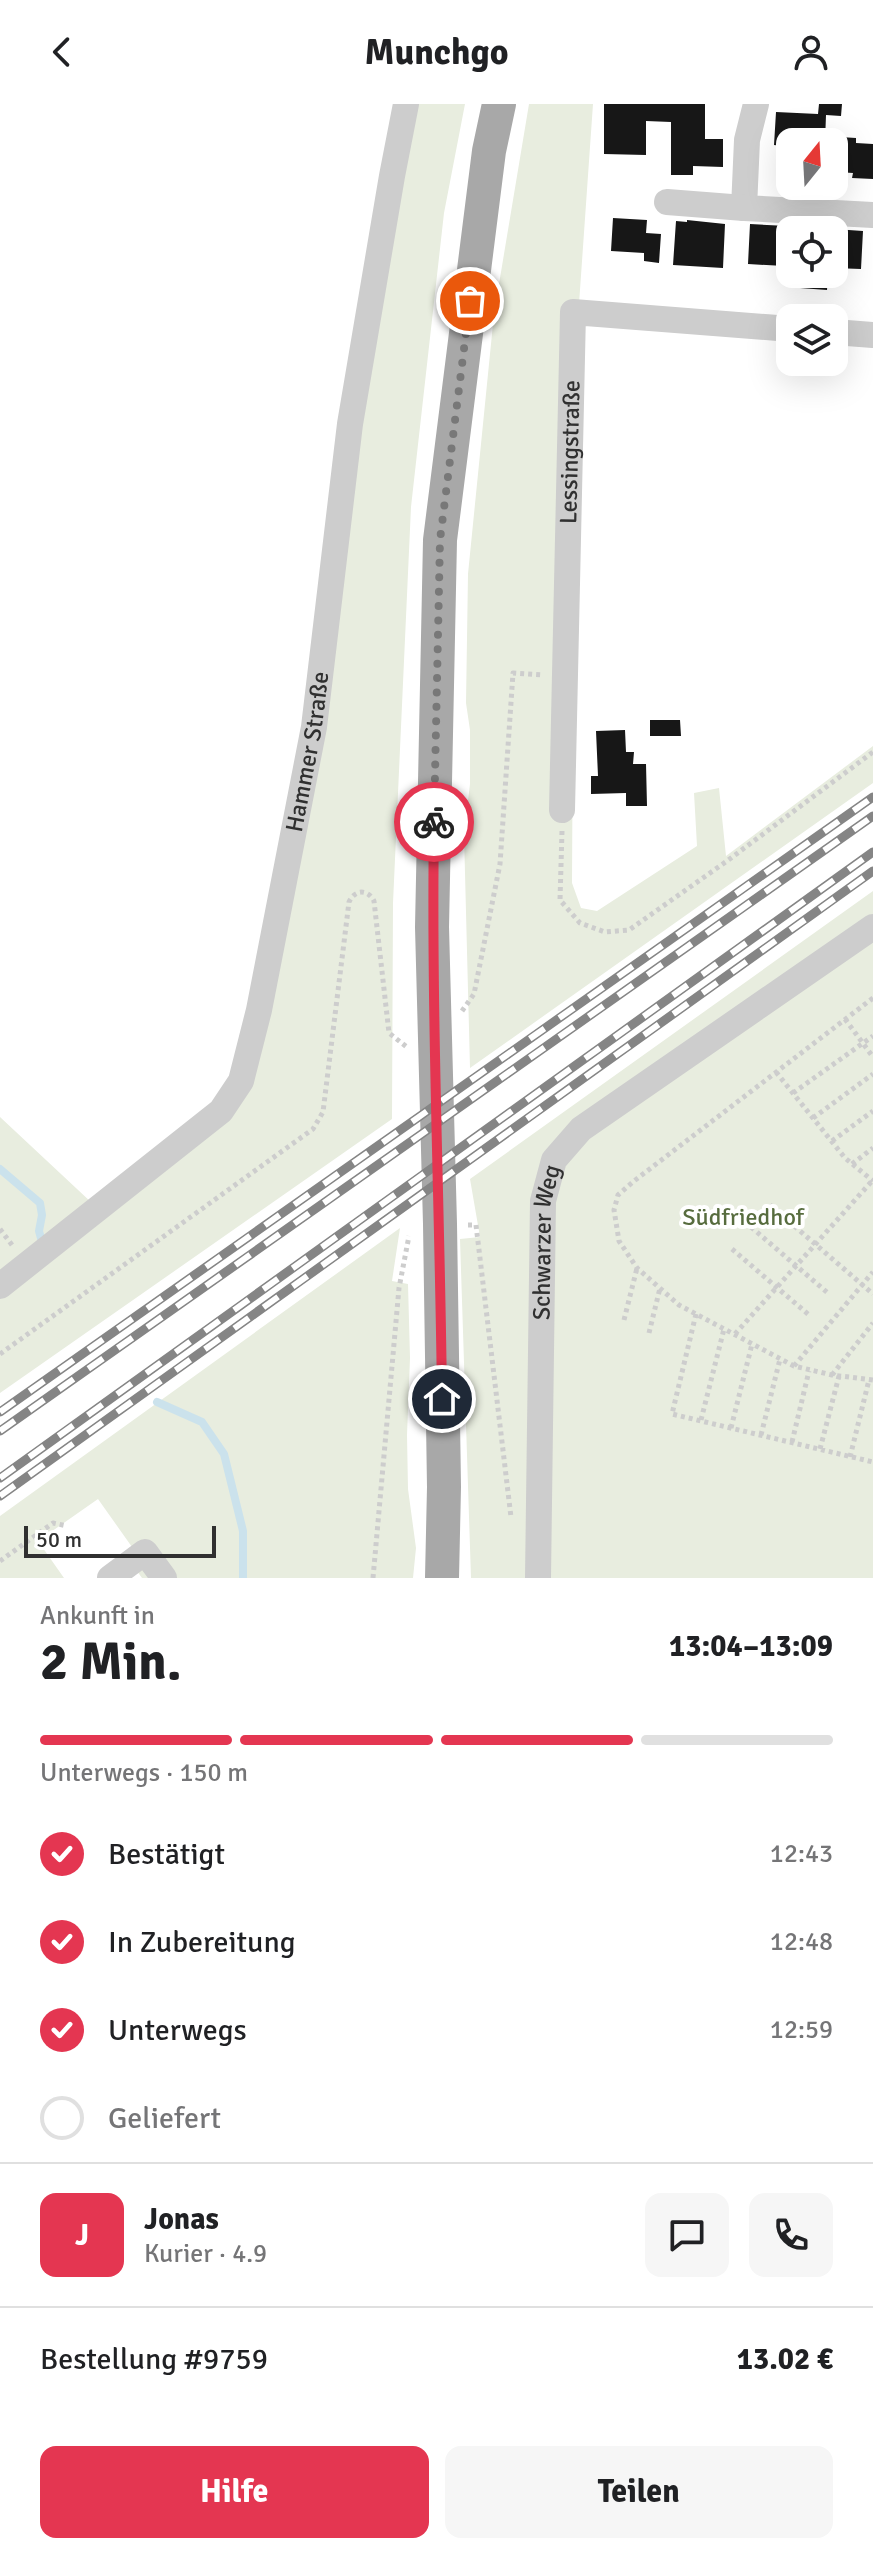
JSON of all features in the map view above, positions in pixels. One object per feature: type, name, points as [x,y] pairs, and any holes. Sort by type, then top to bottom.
[{"type":"main road","points":[[442,1578],[444,1487],[440,1196],[432,927],[440,540],[489,151],[499,104]]},
{"type":"street","name":"Hammer Straße","points":[[0,1286],[221,1111],[241,1081],[259,1010],[314,727],[350,424],[406,104]]},
{"type":"street","points":[[744,208],[747,140],[756,104]]},
{"type":"street","points":[[667,202],[873,215]]},
{"type":"street","name":"Lessingstraße","points":[[562,810],[573,312],[776,328]]},
{"type":"street","points":[[848,333],[873,335]]},
{"type":"street","name":"Schwarzer Weg","points":[[538,1578],[543,1201],[554,1160],[581,1129],[873,927]]},
{"type":"street","points":[[110,1578],[145,1552],[164,1578]]},
{"type":"path","points":[[0,1354],[313,1129],[323,1112],[349,902],[358,892],[366,892],[374,901],[389,1033],[435,1065],[474,994],[500,864],[513,673],[564,676]]},
{"type":"path","points":[[562,810],[560,900],[580,923],[605,932],[629,930],[873,752]]},
{"type":"path","points":[[850,1457],[871,1380],[794,1366],[679,1305],[637,1268],[619,1241],[614,1210],[618,1195],[873,998]]},
{"type":"path","points":[[845,1019],[873,1057]]},
{"type":"path","points":[[793,1093],[873,1036]]},
{"type":"path","points":[[735,1334],[872,1181],[852,1164],[776,1072]]},
{"type":"path","points":[[813,1118],[873,1074]]},
{"type":"path","points":[[832,1141],[873,1111]]},
{"type":"path","points":[[852,1164],[873,1148]]},
{"type":"path","points":[[770,1205],[873,1294]]},
{"type":"path","points":[[751,1227],[829,1294]]},
{"type":"path","points":[[732,1249],[809,1315]]},
{"type":"path","points":[[624,1320],[637,1268]]},
{"type":"path","points":[[794,1366],[873,1272]]},
{"type":"path","points":[[649,1333],[660,1288]]},
{"type":"path","points":[[696,1314],[672,1414],[873,1462]]},
{"type":"path","points":[[832,1375],[871,1328]]},
{"type":"path","points":[[701,1420],[724,1329]]},
{"type":"path","points":[[731,1428],[752,1344]]},
{"type":"path","points":[[761,1435],[780,1359]]},
{"type":"path","points":[[792,1442],[809,1371]]},
{"type":"path","points":[[820,1449],[839,1376]]},
{"type":"path","points":[[0,1561],[53,1523],[67,1526]]},
{"type":"green space","points":[[414,104],[465,104],[444,213],[411,507],[393,903],[392,1119],[0,1393],[0,1298],[248,1082]]},
{"type":"green space","points":[[529,104],[593,104],[579,304],[574,518],[572,883],[581,908],[597,911],[697,846],[694,793],[719,788],[726,856],[873,746],[873,783],[470,1068],[464,834],[470,784],[470,730],[466,703],[468,574],[494,314]]},
{"type":"green space","name":"Südfriedhof","points":[[873,891],[873,1578],[471,1578],[460,1239],[480,1237],[470,1179]]},
{"type":"green space","points":[[0,1117],[92,1203],[0,1276]]},
{"type":"green space","points":[[400,1228],[392,1281],[408,1284],[410,1358],[407,1435],[408,1489],[416,1548],[413,1578],[142,1578],[124,1553],[132,1547],[98,1499],[38,1541],[64,1578],[0,1578],[0,1516]]},
{"type":"building","points":[[604,104],[705,104],[705,139],[723,139],[723,167],[693,166],[693,175],[671,175],[671,122],[646,121],[646,155],[604,154]]},
{"type":"building","points":[[819,104],[842,104],[841,116],[826,115],[826,128],[776,128],[774,145],[776,112],[818,114]]},
{"type":"building","points":[[848,138],[856,138],[856,143],[873,144],[873,179],[852,178],[853,173],[848,173]]},
{"type":"building","points":[[613,218],[647,220],[646,233],[661,234],[659,263],[644,261],[644,253],[611,251]]},
{"type":"building","points":[[676,221],[725,224],[723,268],[673,265]]},
{"type":"building","points":[[750,224],[776,225],[776,266],[748,264]]},
{"type":"building","points":[[848,230],[863,231],[861,269],[848,269]]},
{"type":"building","points":[[650,720],[680,720],[681,736],[650,736]]},
{"type":"building","points":[[625,730],[626,752],[634,752],[633,764],[646,764],[647,806],[626,806],[626,793],[591,794],[591,776],[598,776],[596,731]]},
{"type":"waterway","points":[[0,1169],[40,1203],[42,1215],[39,1231],[42,1242]]},
{"type":"waterway","points":[[157,1402],[202,1422],[224,1454],[243,1531],[243,1578]]},
{"type":"railway","points":[[0,1412],[873,797]]},
{"type":"railway","points":[[0,1431],[873,816]]},
{"type":"railway","points":[[0,1478],[873,852]]},
{"type":"railway","points":[[0,1496],[873,871]]},
{"type":"way so far","points":[[434,822],[440,540],[470,301]]},
{"type":"route","points":[[434,822],[432,927],[442,1399]]}]
